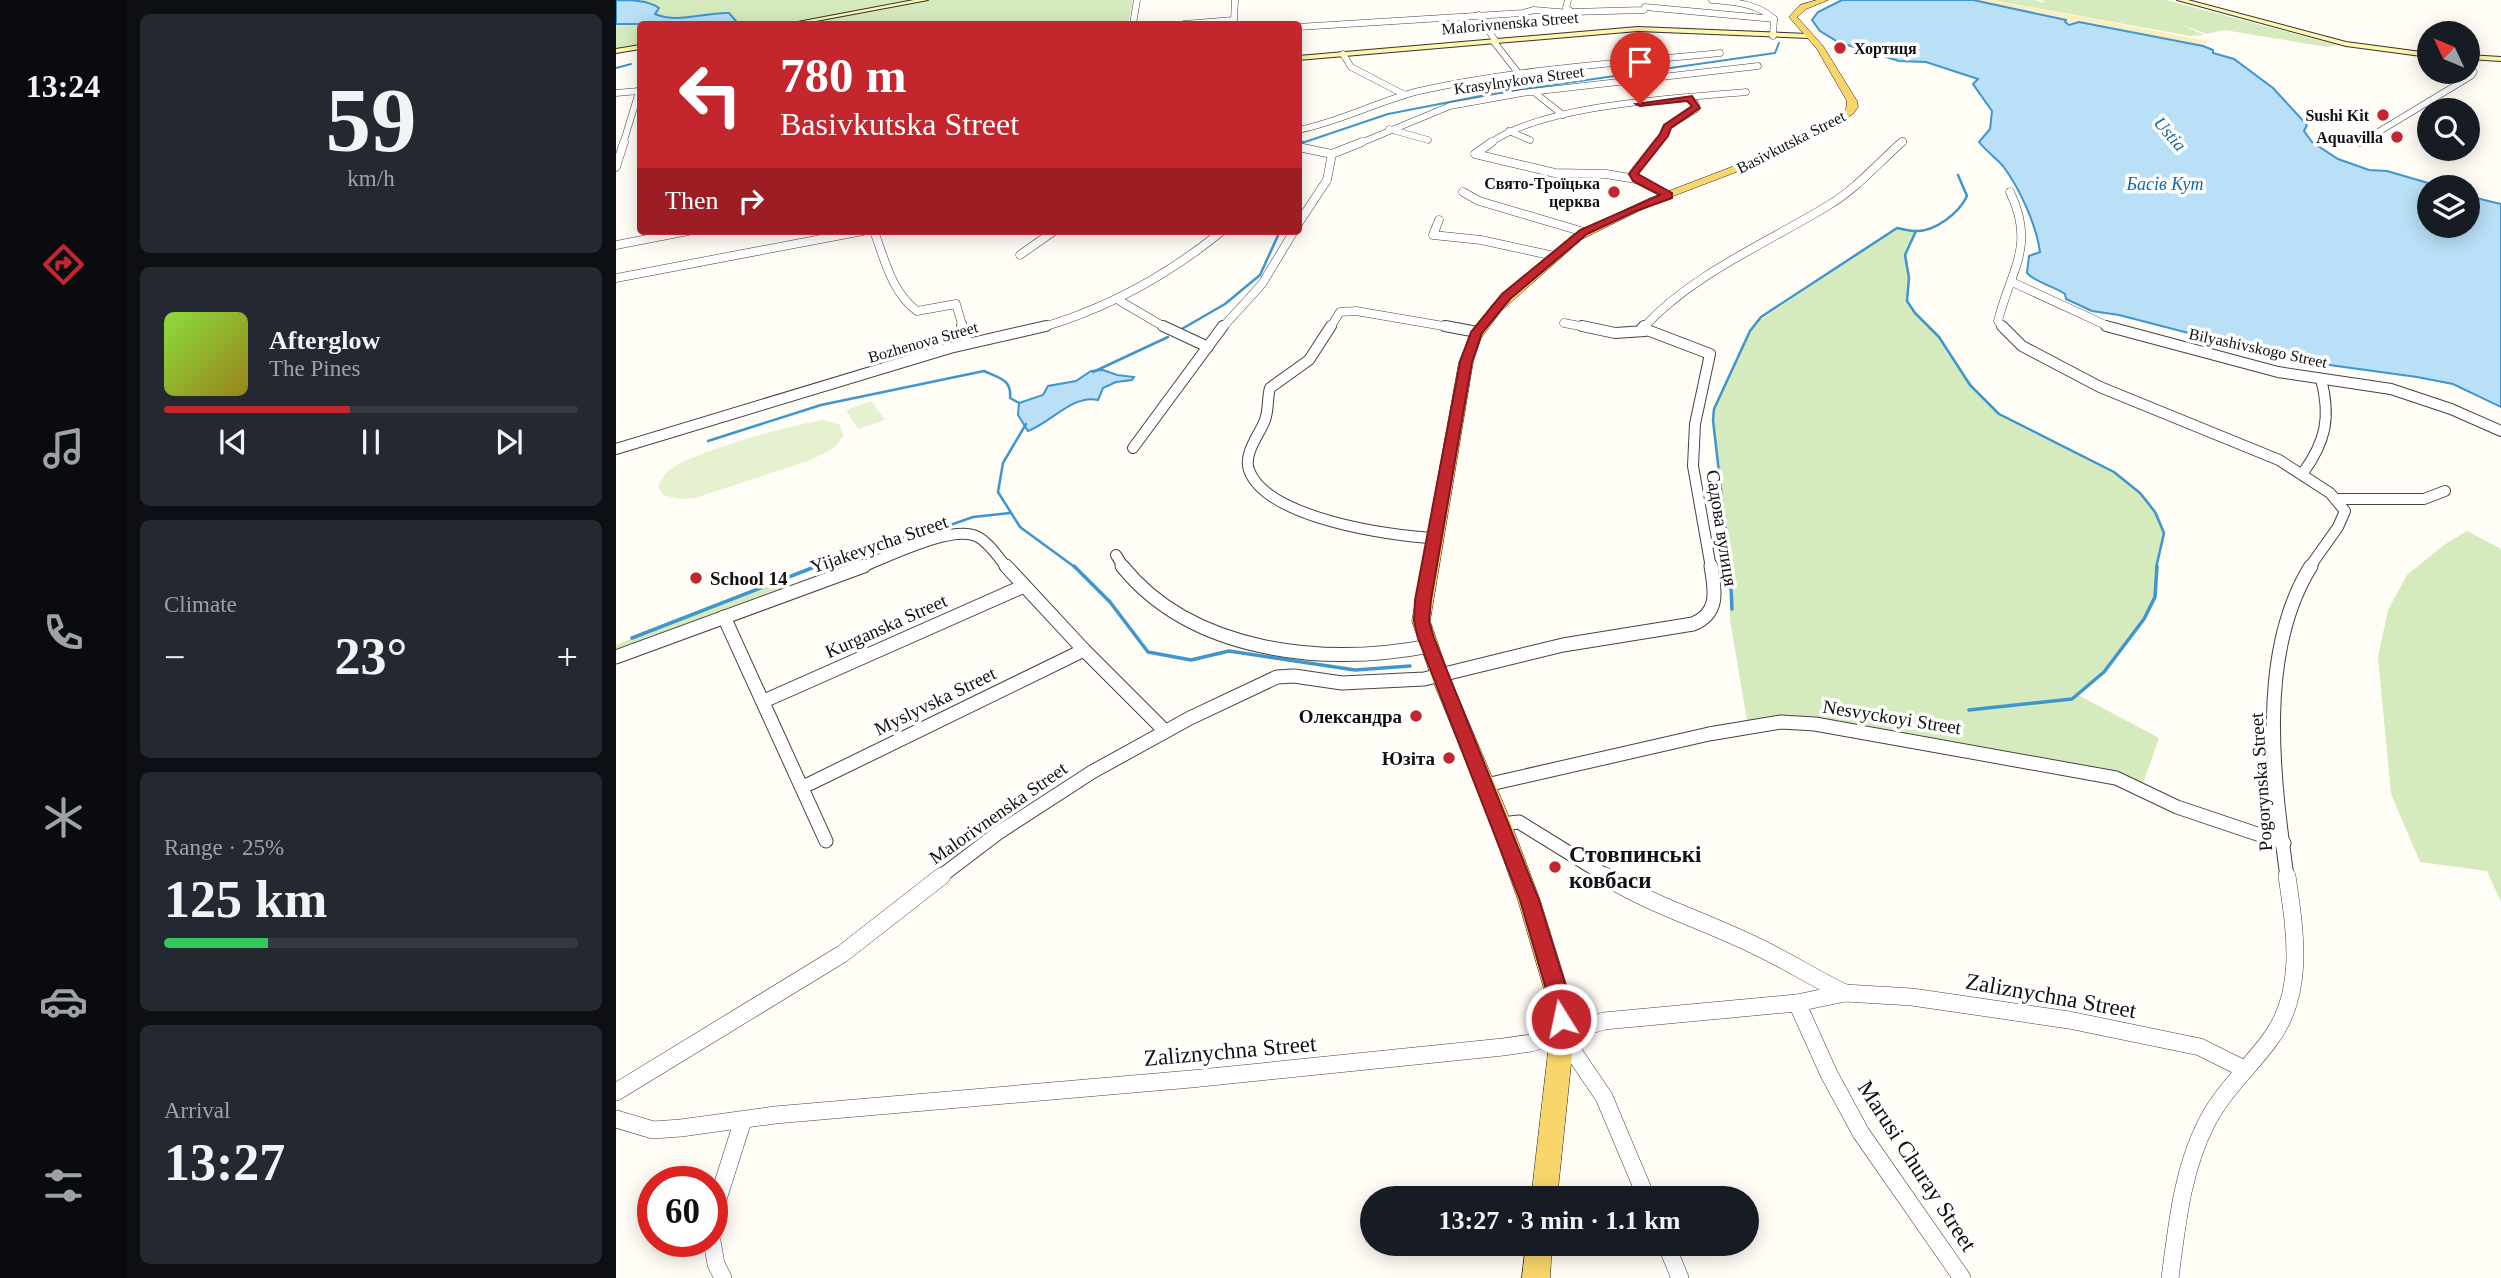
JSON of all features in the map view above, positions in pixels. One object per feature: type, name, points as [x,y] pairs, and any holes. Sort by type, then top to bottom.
[{"type":"main road","name":"Basivkutska Street","points":[[1546,1186],[1562,1035],[1560,1003],[1529,900],[1486,785],[1440,676],[1421,621],[1466,362],[1477,332],[1506,297],[1584,232],[1632,209],[1759,162],[1850,112],[1853,107],[1848,93],[1820,48],[1794,22],[1793,15],[1803,7],[1824,0]]},
{"type":"main road","points":[[1536,1278],[1538,1256]]},
{"type":"street","points":[[810,21],[925,0]]},
{"type":"street","points":[[1134,21],[1137,0]]},
{"type":"street","points":[[1222,21],[1234,20],[1235,0]]},
{"type":"street","points":[[1568,0],[1566,8],[1572,12]]},
{"type":"street","points":[[1712,0],[1758,8],[1774,19]]},
{"type":"street","points":[[2180,0],[2346,44],[2417,53]]},
{"type":"street","points":[[1302,27],[1527,13],[1534,10],[1572,12],[1644,10],[1645,7],[1774,19]]},
{"type":"street","points":[[1479,15],[1519,74]]},
{"type":"street","points":[[1773,36],[1774,19]]},
{"type":"street","name":"Malorivnenska Street","points":[[1302,58],[1650,29],[1808,36]]},
{"type":"street","points":[[616,51],[637,48]]},
{"type":"street","points":[[1302,129],[1344,118],[1405,95],[1519,74],[1720,53]]},
{"type":"street","points":[[1343,54],[1351,67],[1405,95]]},
{"type":"street","points":[[2480,58],[2501,59]]},
{"type":"street","name":"Krasylnykova Street","points":[[1332,153],[1450,106],[1534,92],[1758,66]]},
{"type":"street","points":[[2360,143],[2458,84]]},
{"type":"street","points":[[616,93],[637,90]]},
{"type":"street","points":[[1534,92],[1563,115]]},
{"type":"street","points":[[1668,195],[1636,179],[1606,174],[1555,173],[1475,153],[1508,131],[1563,115],[1746,92]]},
{"type":"street","points":[[1636,179],[1633,174],[1665,134],[1667,127],[1697,107],[1689,98]]},
{"type":"street","points":[[616,167],[637,99]]},
{"type":"street","points":[[1389,129],[1427,140]]},
{"type":"street","points":[[1508,131],[1530,140]]},
{"type":"street","points":[[1564,323],[1615,333],[1645,331],[1644,324],[1692,286],[1768,238],[1832,204],[1903,141]]},
{"type":"street","points":[[1302,148],[1332,153],[1327,180],[1302,218]]},
{"type":"street","points":[[1463,192],[1479,201],[1584,232]]},
{"type":"street","points":[[2010,192],[2017,203],[2025,232],[2022,254],[1998,321],[2010,338],[2089,382],[2243,445],[2303,473],[2338,499],[2424,499],[2445,491]]},
{"type":"street","points":[[1439,220],[1433,235],[1488,242],[1554,256]]},
{"type":"street","points":[[616,244],[666,235]]},
{"type":"street","points":[[809,235],[812,240]]},
{"type":"street","points":[[616,278],[840,235]]},
{"type":"street","points":[[876,235],[899,290],[911,308],[917,311],[956,304],[967,343]]},
{"type":"street","points":[[1020,255],[1048,235]]},
{"type":"street","name":"Bozhenova Street","points":[[616,449],[967,343],[1040,328],[1120,301],[1151,284],[1217,235]]},
{"type":"street","points":[[1133,448],[1244,301],[1262,284],[1292,235]]},
{"type":"street","name":"Bilyashivskogo Street","points":[[2012,282],[2098,324],[2166,344],[2321,379],[2391,389],[2451,409],[2501,431]]},
{"type":"street","points":[[1120,301],[1176,334],[1208,347]]},
{"type":"street","points":[[1434,538],[1375,532],[1305,514],[1289,507],[1259,484],[1248,468],[1248,459],[1266,418],[1270,388],[1309,360],[1340,312],[1356,311],[1477,332]]},
{"type":"street","name":"Садова вулиця","points":[[1440,676],[1563,645],[1693,624],[1708,618],[1714,609],[1715,590],[1693,466],[1695,424],[1710,354],[1645,331]]},
{"type":"street","points":[[2303,473],[2322,445],[2330,409],[2321,379]]},
{"type":"street","name":"Pogorynska Street","points":[[2170,1278],[2188,1166],[2219,1100],[2270,1042],[2290,999],[2295,941],[2274,739],[2275,687],[2286,628],[2304,576],[2322,546],[2341,523],[2345,511],[2338,499]]},
{"type":"street","name":"Yijakevycha Street","points":[[616,657],[918,546],[968,533],[979,537],[1084,650],[1166,731]]},
{"type":"street","points":[[1116,555],[1145,592],[1161,605],[1216,634],[1298,650],[1352,656],[1430,646]]},
{"type":"street","name":"Kurganska Street","points":[[764,701],[1024,586]]},
{"type":"street","points":[[724,617],[826,841]]},
{"type":"street","name":"Myslyvska Street","points":[[803,787],[1084,650]]},
{"type":"street","name":"Malorivnenska Street","points":[[616,1092],[677,1052],[801,981],[873,932],[961,860],[1073,782],[1231,697],[1277,677],[1294,676],[1342,683],[1440,676]]},
{"type":"street","name":"Nesvyckoyi Street","points":[[1486,785],[1748,726],[1781,722],[1815,724],[2116,778],[2140,792],[2208,819],[2284,843]]},
{"type":"street","name":"Zaliznychna Street","points":[[1501,824],[1519,822],[1612,880],[1679,914],[1759,947],[1804,974],[1845,993]]},
{"type":"street","name":"Zaliznychna Street","points":[[616,1119],[653,1130],[775,1115],[1191,1079],[1503,1047],[1562,1035],[1604,1021],[1797,1003],[1845,993],[1912,997],[2069,1020],[2200,1047],[2244,1069]]},
{"type":"street","name":"Marusi Churay Street","points":[[1797,1003],[1829,1074],[1861,1133],[1962,1278]]},
{"type":"street","name":"Basivkutska Street","points":[[1562,1035],[1604,1097],[1642,1186]]},
{"type":"street","points":[[728,1167],[743,1120]]},
{"type":"street","points":[[1671,1256],[1681,1278]]},
{"type":"street","points":[[715,1257],[723,1278]]},
{"type":"green space","points":[[616,0],[1133,0],[1129,21],[637,21],[637,48],[616,51]]},
{"type":"green space","points":[[1992,0],[2035,0],[2043,3],[2044,1],[2040,0],[2166,0],[2337,45],[2327,47],[2224,30],[2207,34],[2180,24],[2204,35],[2190,36]]},
{"type":"green space","points":[[1897,228],[1916,231],[1907,251],[1907,298],[1910,307],[1944,344],[1989,405],[2018,425],[2117,475],[2139,491],[2155,509],[2164,535],[2155,573],[2154,599],[2131,638],[2078,695],[2159,738],[2140,792],[2116,778],[1887,735],[1748,726],[1730,620],[1730,563],[1713,420],[1714,409],[1754,324]]},
{"type":"green space","points":[[871,401],[885,420],[858,429],[846,410]]},
{"type":"green space","points":[[823,420],[839,424],[844,436],[834,448],[811,460],[695,498],[680,499],[663,495],[658,486],[667,472],[695,456],[766,433]]},
{"type":"green space","points":[[2467,531],[2501,549],[2501,902],[2487,871],[2420,862],[2391,794],[2378,657],[2388,610],[2407,575],[2444,545]]},
{"type":"green space","points":[[787,576],[789,583],[779,593],[616,652],[616,645]]},
{"type":"sand","points":[[1973,0],[1992,0],[2208,41],[2203,46],[2079,22],[2066,24],[2065,20]]},
{"type":"water","points":[[616,0],[650,3],[659,8],[655,14],[664,17],[682,18],[729,13],[736,21],[637,21],[637,24],[616,24]]},
{"type":"water","name":"Басів Кут","points":[[1842,0],[1973,0],[2066,20],[2069,25],[2079,22],[2203,46],[2213,50],[2213,53],[2234,59],[2273,88],[2307,125],[2304,131],[2312,142],[2338,159],[2369,170],[2387,171],[2417,180],[2417,238],[2480,238],[2480,199],[2501,204],[2501,407],[2453,384],[2293,360],[2119,315],[2092,311],[2066,299],[2065,294],[2027,273],[2029,256],[2040,252],[2038,241],[2015,185],[2003,166],[1979,142],[1990,129],[1992,111],[1973,84],[1978,79],[1926,62],[1899,61],[1838,42],[1820,31],[1812,20],[1818,12]]},
{"type":"water","points":[[1103,370],[1134,377],[1132,380],[1116,382],[1103,388],[1098,400],[1080,401],[1028,431],[1018,415],[1019,403],[1043,395],[1048,386],[1076,381],[1091,371]]},
{"type":"waterway","points":[[1302,143],[1388,114],[1496,93],[1775,53],[1779,43]]},
{"type":"waterway","points":[[616,68],[631,64]]},
{"type":"waterway","points":[[1730,568],[1713,420],[1714,409],[1750,331],[1761,317],[1897,228],[1923,230],[1946,220],[1967,196],[1958,175]]},
{"type":"waterway","points":[[1916,231],[1905,255],[1909,278],[1907,301],[1915,313],[1939,337],[1970,385],[1999,414],[2114,472],[2140,493],[2155,512],[2164,533],[2156,568]]},
{"type":"waterway","points":[[1180,330],[1225,304],[1260,275],[1278,235]]},
{"type":"waterway","points":[[1093,372],[1168,337]]},
{"type":"waterway","points":[[708,441],[821,405],[984,371],[1007,383],[1010,398],[1019,403]]},
{"type":"waterway","points":[[1026,424],[1003,463],[998,492],[1020,527],[1076,568]]},
{"type":"waterway","points":[[812,568],[888,540],[922,535],[973,517],[1010,513]]},
{"type":"waterway","points":[[632,638],[817,566]]},
{"type":"waterway","points":[[1730,566],[1732,609]]},
{"type":"waterway","points":[[1969,710],[2072,699],[2104,672],[2144,619],[2155,597],[2157,566]]},
{"type":"waterway","points":[[1076,568],[1110,602],[1148,652],[1191,660],[1229,651],[1355,670],[1410,666]]},
{"type":"place","name":"Хортиця","points":[[1840,48]]},
{"type":"place","name":"Sushi Kit","points":[[2383,115]]},
{"type":"place","name":"Aquavilla","points":[[2397,137]]},
{"type":"place","name":"Свято-Троїцька церква","points":[[1614,192]]},
{"type":"place","name":"School 14","points":[[696,578]]},
{"type":"place","name":"Олександра","points":[[1416,716]]},
{"type":"place","name":"Юзіта","points":[[1449,758]]},
{"type":"place","name":"Стовпинські ковбаси","points":[[1555,867]]},
{"type":"route","points":[[1561,1019],[1560,1003],[1529,900],[1496,810],[1440,676],[1421,621],[1470,346],[1484,321],[1506,297],[1565,246],[1607,220],[1668,195],[1636,179],[1633,174],[1665,134],[1667,127],[1697,107],[1689,98],[1640,104]]},
{"type":"water label","name":"Ustia","points":[[2170,134]]}]
